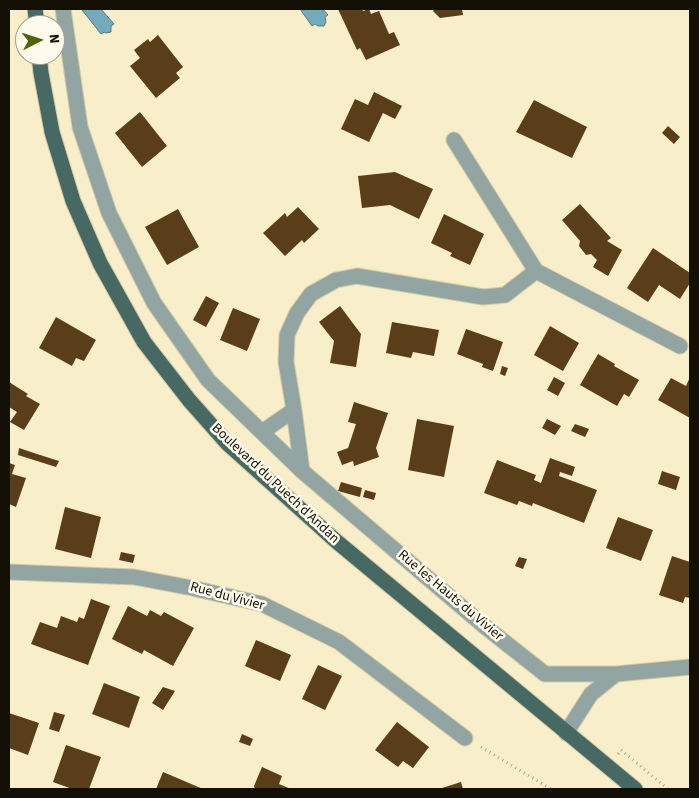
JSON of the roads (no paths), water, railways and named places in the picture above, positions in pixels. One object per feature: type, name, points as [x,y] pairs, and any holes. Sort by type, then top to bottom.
[{"type":"main road","name":"Boulevard du Puech d'Andan","points":[[40,65],[52,132],[72,201],[100,263],[144,342],[189,400],[228,444],[311,519],[635,789]]},
{"type":"street","name":"Rue les Hauts du Vivier","points":[[63,9],[80,127],[109,213],[154,303],[208,380],[302,471],[483,625],[545,674],[616,674],[690,667]]},
{"type":"street","points":[[454,140],[536,271],[680,346]]},
{"type":"street","points":[[302,471],[286,362],[287,335],[297,312],[311,294],[336,280],[356,276],[483,297],[505,294],[536,271]]},
{"type":"street","points":[[262,432],[294,410]]},
{"type":"street","name":"Rue du Vivier","points":[[9,572],[134,576],[262,604],[339,642],[465,738]]},
{"type":"street","points":[[566,733],[590,694],[616,674]]},
{"type":"water","points":[[101,9],[114,24],[111,26],[111,32],[101,34],[82,10]]},
{"type":"water","points":[[300,9],[323,9],[328,15],[325,17],[326,22],[324,26],[315,24],[312,26]]}]
